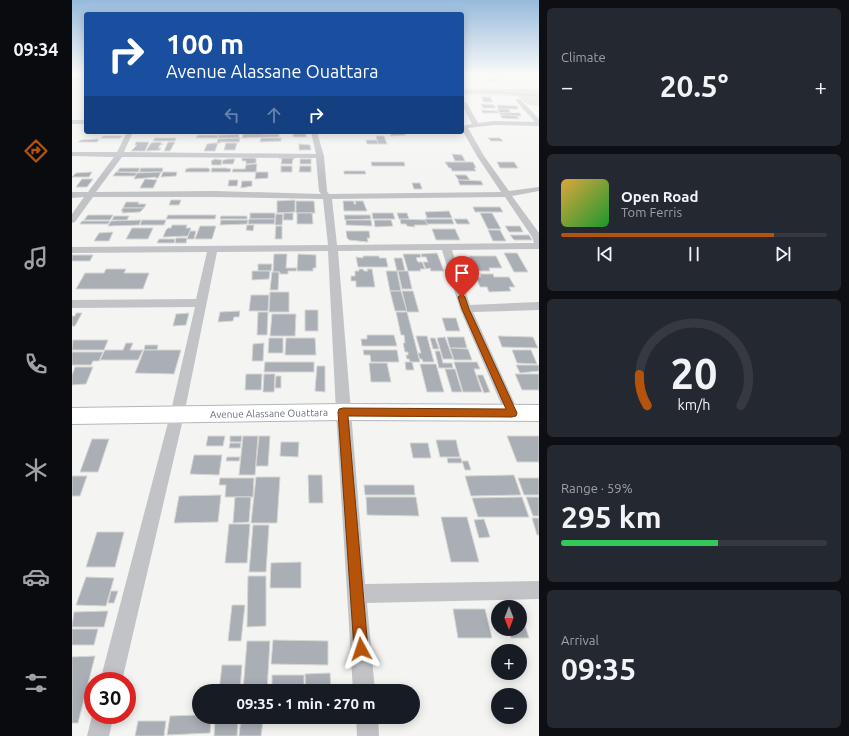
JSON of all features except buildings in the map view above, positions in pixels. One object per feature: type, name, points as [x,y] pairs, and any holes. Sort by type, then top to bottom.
[{"type":"street","points":[[467,108],[476,125]]},
{"type":"street","points":[[525,108],[539,124]]},
{"type":"street","points":[[72,122],[84,122]]},
{"type":"street","points":[[464,127],[494,123],[539,124]]},
{"type":"street","points":[[464,129],[506,194],[539,241]]},
{"type":"street","points":[[72,220],[120,154],[129,134]]},
{"type":"street","points":[[314,134],[320,156],[323,191],[327,197],[333,248],[343,412],[363,684]]},
{"type":"street","points":[[72,154],[320,156]]},
{"type":"street","points":[[72,195],[214,194],[327,197],[506,194],[539,189]]},
{"type":"street","points":[[72,250],[446,247],[539,241]]},
{"type":"street","points":[[446,247],[466,309],[512,413]]},
{"type":"street","points":[[113,672],[177,415],[200,303],[214,248]]},
{"type":"street","points":[[72,304],[200,303]]},
{"type":"street","points":[[466,309],[539,306]]},
{"type":"street","name":"Avenue Alassane Ouattara","points":[[72,416],[343,412],[539,413]]},
{"type":"street","points":[[356,594],[539,590]]},
{"type":"street","points":[[98,736],[101,724]]},
{"type":"street","points":[[367,724],[368,736]]},
{"type":"route","points":[[361,649],[343,412],[512,413],[462,297]]}]
